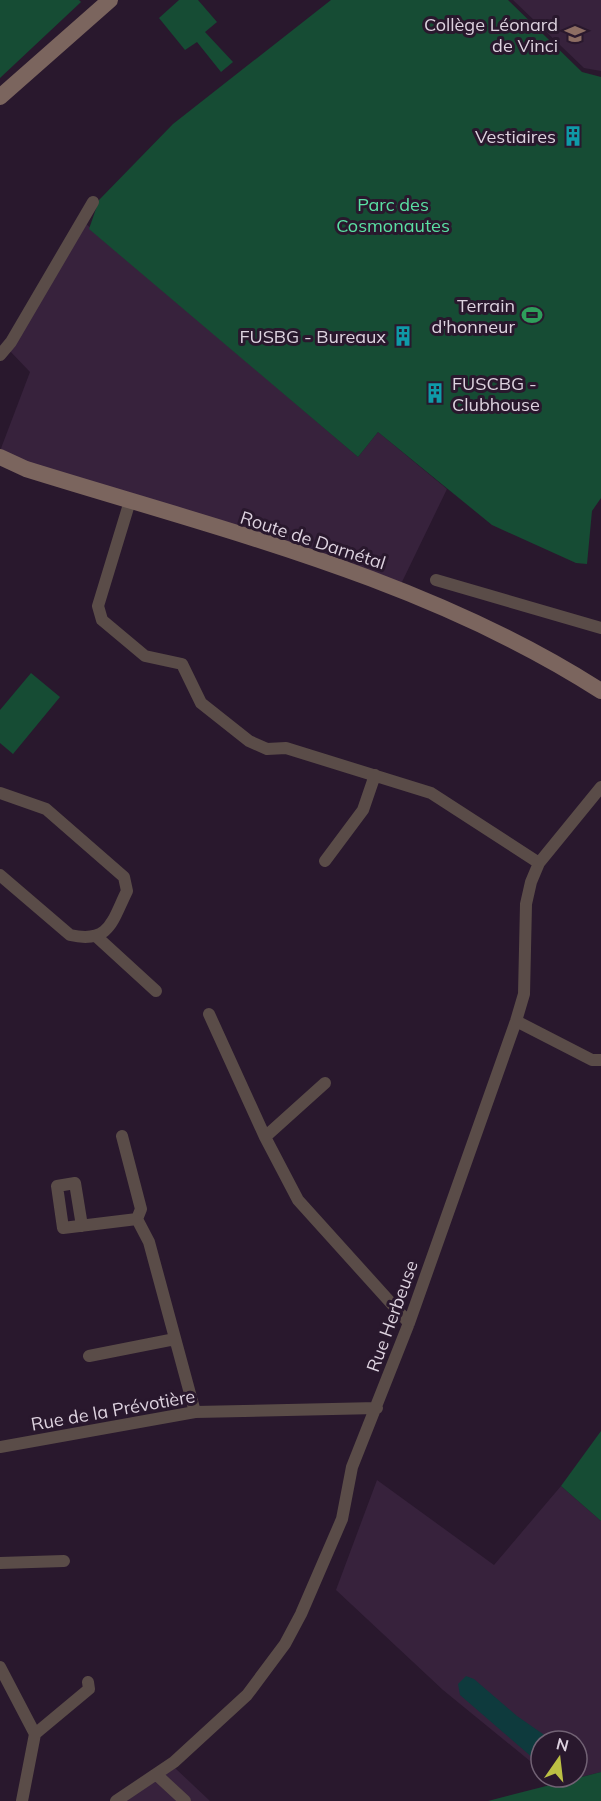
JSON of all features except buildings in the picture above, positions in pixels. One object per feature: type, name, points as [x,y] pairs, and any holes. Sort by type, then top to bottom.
[{"type":"main road","points":[[0,97],[110,0]]},
{"type":"main road","name":"Route de Darnétal","points":[[0,457],[26,469],[368,577],[429,601],[544,657],[601,692]]},
{"type":"street","points":[[0,355],[11,342],[93,202]]},
{"type":"street","points":[[130,501],[98,606],[102,620],[145,656],[182,664],[201,703],[249,741],[267,750],[286,748],[431,794],[539,863]]},
{"type":"street","points":[[436,580],[601,628]]},
{"type":"street","points":[[325,861],[363,810],[375,775]]},
{"type":"street","name":"Rue Herbeuse","points":[[116,1801],[174,1762],[247,1695],[285,1644],[320,1574],[342,1519],[352,1467],[409,1323],[516,1021],[524,994],[526,904],[539,863],[601,787]]},
{"type":"street","points":[[0,793],[46,809],[124,877],[127,891],[107,931],[97,937],[70,935],[0,875]]},
{"type":"street","points":[[97,937],[156,990]]},
{"type":"street","points":[[209,1014],[265,1137],[298,1200],[409,1323]]},
{"type":"street","points":[[516,1021],[592,1060],[601,1060]]},
{"type":"street","points":[[265,1137],[325,1083]]},
{"type":"street","points":[[122,1136],[141,1209],[137,1219],[149,1242],[195,1412]]},
{"type":"street","points":[[81,1226],[137,1219]]},
{"type":"street","points":[[89,1356],[175,1339]]},
{"type":"street","name":"Rue de la Prévotière","points":[[0,1447],[195,1412],[377,1408]]},
{"type":"street","points":[[0,1563],[64,1561]]},
{"type":"street","points":[[0,1667],[35,1734],[22,1801]]},
{"type":"street","points":[[35,1734],[89,1689],[88,1682]]},
{"type":"street","points":[[157,1775],[184,1801]]},
{"type":"shaded area","name":"Collège Léonard de Vinci","points":[[513,0],[601,0],[601,71],[584,68]]},
{"type":"shaded area","points":[[85,223],[358,457],[378,432],[447,489],[401,584],[0,459],[0,451],[30,372],[9,350]]},
{"type":"shaded area","points":[[377,1480],[494,1565],[561,1486],[601,1521],[601,1772],[589,1775],[589,1729],[529,1729],[529,1760],[443,1690],[336,1590]]},
{"type":"shaded area","points":[[466,1676],[474,1679],[536,1729],[529,1729],[529,1755],[460,1695],[458,1684]]},
{"type":"shaded area","points":[[175,1768],[210,1801],[124,1801]]},
{"type":"green space","points":[[0,0],[79,0],[81,2],[0,78]]},
{"type":"green space","points":[[179,0],[198,0],[217,22],[205,32],[233,62],[221,72],[197,42],[185,50],[159,18]]},
{"type":"green space","name":"Parc des Cosmonautes","points":[[331,0],[508,0],[582,72],[601,77],[601,498],[592,511],[587,564],[576,563],[492,525],[378,432],[358,457],[89,229],[99,200],[173,124]]},
{"type":"green space","points":[[31,673],[60,697],[13,754],[0,743],[0,710]]},
{"type":"green space","points":[[601,1431],[601,1521],[561,1486]]},
{"type":"green space","points":[[601,1772],[601,1801],[488,1801],[535,1789],[589,1789],[589,1775]]},
{"type":"place","name":"Collège Léonard de Vinci","points":[[575,34]]},
{"type":"place","name":"Vestiaires","points":[[573,136]]},
{"type":"place","name":"Terrain d'honneur","points":[[532,315]]},
{"type":"place","name":"FUSBG - Bureaux","points":[[403,336]]},
{"type":"place","name":"FUSCBG - Clubhouse","points":[[435,393]]}]
